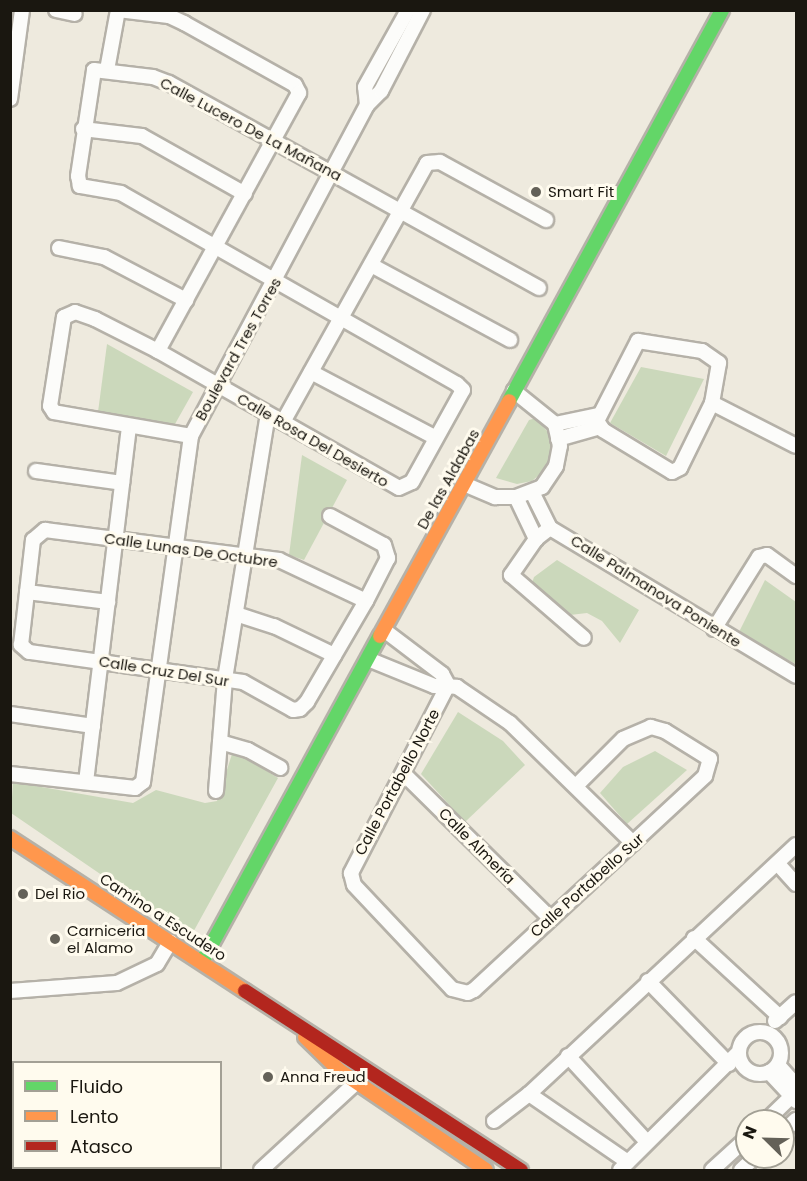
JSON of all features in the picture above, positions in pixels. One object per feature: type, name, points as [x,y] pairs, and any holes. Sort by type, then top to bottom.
[{"type":"street","points":[[10,99],[22,10]]},
{"type":"street","points":[[56,10],[75,14]]},
{"type":"street","points":[[158,351],[186,300],[216,246],[245,194],[274,141],[298,100],[295,85],[169,16],[118,10],[107,70],[94,70],[91,76],[78,176],[80,186],[121,193],[216,246],[275,280]]},
{"type":"street","points":[[367,105],[365,87],[408,10]]},
{"type":"street","name":"Boulevard Tres Torres","points":[[86,782],[135,788],[145,776],[191,436],[216,383],[275,280],[367,105],[381,92],[423,10]]},
{"type":"street","name":"De las Aldabas","points":[[202,962],[722,10]]},
{"type":"street","name":"Calle Lucero De La Mañana","points":[[107,70],[164,80],[538,288]]},
{"type":"street","points":[[83,129],[142,136],[245,194]]},
{"type":"street","points":[[284,422],[427,163],[433,160],[546,220]]},
{"type":"street","points":[[60,248],[104,256],[186,300]]},
{"type":"street","points":[[370,265],[510,340]]},
{"type":"street","name":"Calle Rosa Del Desierto","points":[[129,427],[63,417],[51,409],[62,321],[75,312],[158,351],[399,488],[412,482],[463,395],[461,387],[275,280]]},
{"type":"street","points":[[555,424],[600,417],[672,472],[680,468],[712,403],[720,370],[717,360],[702,351],[638,341],[600,417],[558,439]]},
{"type":"street","points":[[311,372],[436,438]]},
{"type":"street","points":[[464,484],[495,497],[516,497],[532,492],[550,476],[559,455],[555,424],[514,391]]},
{"type":"street","points":[[712,403],[796,446]]},
{"type":"street","points":[[216,791],[225,679],[236,614],[242,555],[268,414]]},
{"type":"street","points":[[10,774],[86,782],[129,427],[191,436]]},
{"type":"street","points":[[36,471],[122,483]]},
{"type":"street","points":[[532,492],[550,528],[536,539],[512,572],[512,578],[584,638]]},
{"type":"street","points":[[516,497],[536,539]]},
{"type":"street","points":[[236,614],[274,626],[334,655],[366,601],[389,551],[330,516]]},
{"type":"street","name":"Calle Palmanova Poniente","points":[[550,528],[796,676]]},
{"type":"street","name":"Calle Lunas De Octubre","points":[[27,592],[33,540],[45,530],[176,550],[279,560],[366,601]]},
{"type":"street","points":[[714,628],[759,556],[767,555],[796,576]]},
{"type":"street","points":[[27,592],[108,602]]},
{"type":"street","name":"Calle Cruz Del Sur","points":[[27,592],[21,639],[28,652],[160,668],[243,682],[293,710],[304,706],[334,655]]},
{"type":"street","points":[[384,630],[442,674],[448,685],[510,723],[633,843]]},
{"type":"street","points":[[368,659],[434,686],[448,685]]},
{"type":"street","name":"Calle Portabello Norte","points":[[448,685],[405,775],[356,861],[352,880],[452,989]]},
{"type":"street","points":[[10,714],[93,726]]},
{"type":"street","name":"Calle Portabello Sur","points":[[452,989],[468,993],[474,990],[705,776],[710,759],[665,730],[651,727],[623,739],[576,786]]},
{"type":"street","points":[[220,742],[248,750],[280,768]]},
{"type":"street","name":"Calle Almería","points":[[405,775],[550,918]]},
{"type":"street","name":"Camino a Escudero","points":[[10,838],[202,962],[296,1026],[369,1068],[521,1170]]},
{"type":"street","points":[[494,1121],[529,1094],[796,845]]},
{"type":"street","points":[[778,864],[796,884]]},
{"type":"street","points":[[694,938],[780,1017]]},
{"type":"street","points":[[10,991],[117,984],[157,964],[170,942]]},
{"type":"street","points":[[648,981],[733,1059],[754,1073],[774,1068]]},
{"type":"street","points":[[529,1094],[624,1166],[733,1059],[750,1034],[766,1032],[796,1002]]},
{"type":"street","name":"Camino a Escudero","points":[[296,1026],[357,1083],[486,1170]]},
{"type":"street","points":[[766,1032],[779,1042],[774,1068],[795,1094],[779,1109]]},
{"type":"street","points":[[568,1056],[648,1142]]},
{"type":"street","points":[[261,1170],[357,1083],[369,1068]]},
{"type":"street","points":[[712,1170],[735,1149]]},
{"type":"street","points":[[729,1155],[735,1158]]},
{"type":"green space","points":[[107,344],[193,392],[175,424],[98,412]]},
{"type":"green space","points":[[641,367],[704,379],[666,456],[610,423]]},
{"type":"green space","points":[[536,418],[552,437],[551,457],[546,469],[532,481],[517,484],[496,478],[529,420]]},
{"type":"green space","points":[[302,455],[347,480],[304,560],[289,555]]},
{"type":"green space","points":[[557,560],[639,610],[620,643],[602,621],[587,613],[570,615],[532,583],[534,577]]},
{"type":"green space","points":[[765,580],[796,602],[796,664],[738,634]]},
{"type":"green space","points":[[458,712],[503,741],[525,765],[465,822],[421,774]]},
{"type":"green space","points":[[655,751],[687,770],[627,824],[600,793],[623,767]]},
{"type":"green space","points":[[232,754],[245,757],[278,778],[191,936],[11,813],[13,782],[133,803],[156,790],[205,803],[217,801]]},
{"type":"traffic: fast","points":[[509,401],[722,10]]},
{"type":"traffic: fast","points":[[202,962],[380,636]]},
{"type":"traffic: slow","points":[[380,636],[509,401]]},
{"type":"traffic: slow","points":[[10,838],[245,991]]},
{"type":"traffic: slow","points":[[305,1037],[340,1071],[486,1170]]},
{"type":"traffic: jam","points":[[245,991],[521,1170]]},
{"type":"place","name":"Smart Fit","points":[[536,192]]},
{"type":"place","name":"Del Rio","points":[[23,894]]},
{"type":"place","name":"Carniceria el Alamo","points":[[55,939]]},
{"type":"place","name":"Anna Freud","points":[[268,1077]]}]
